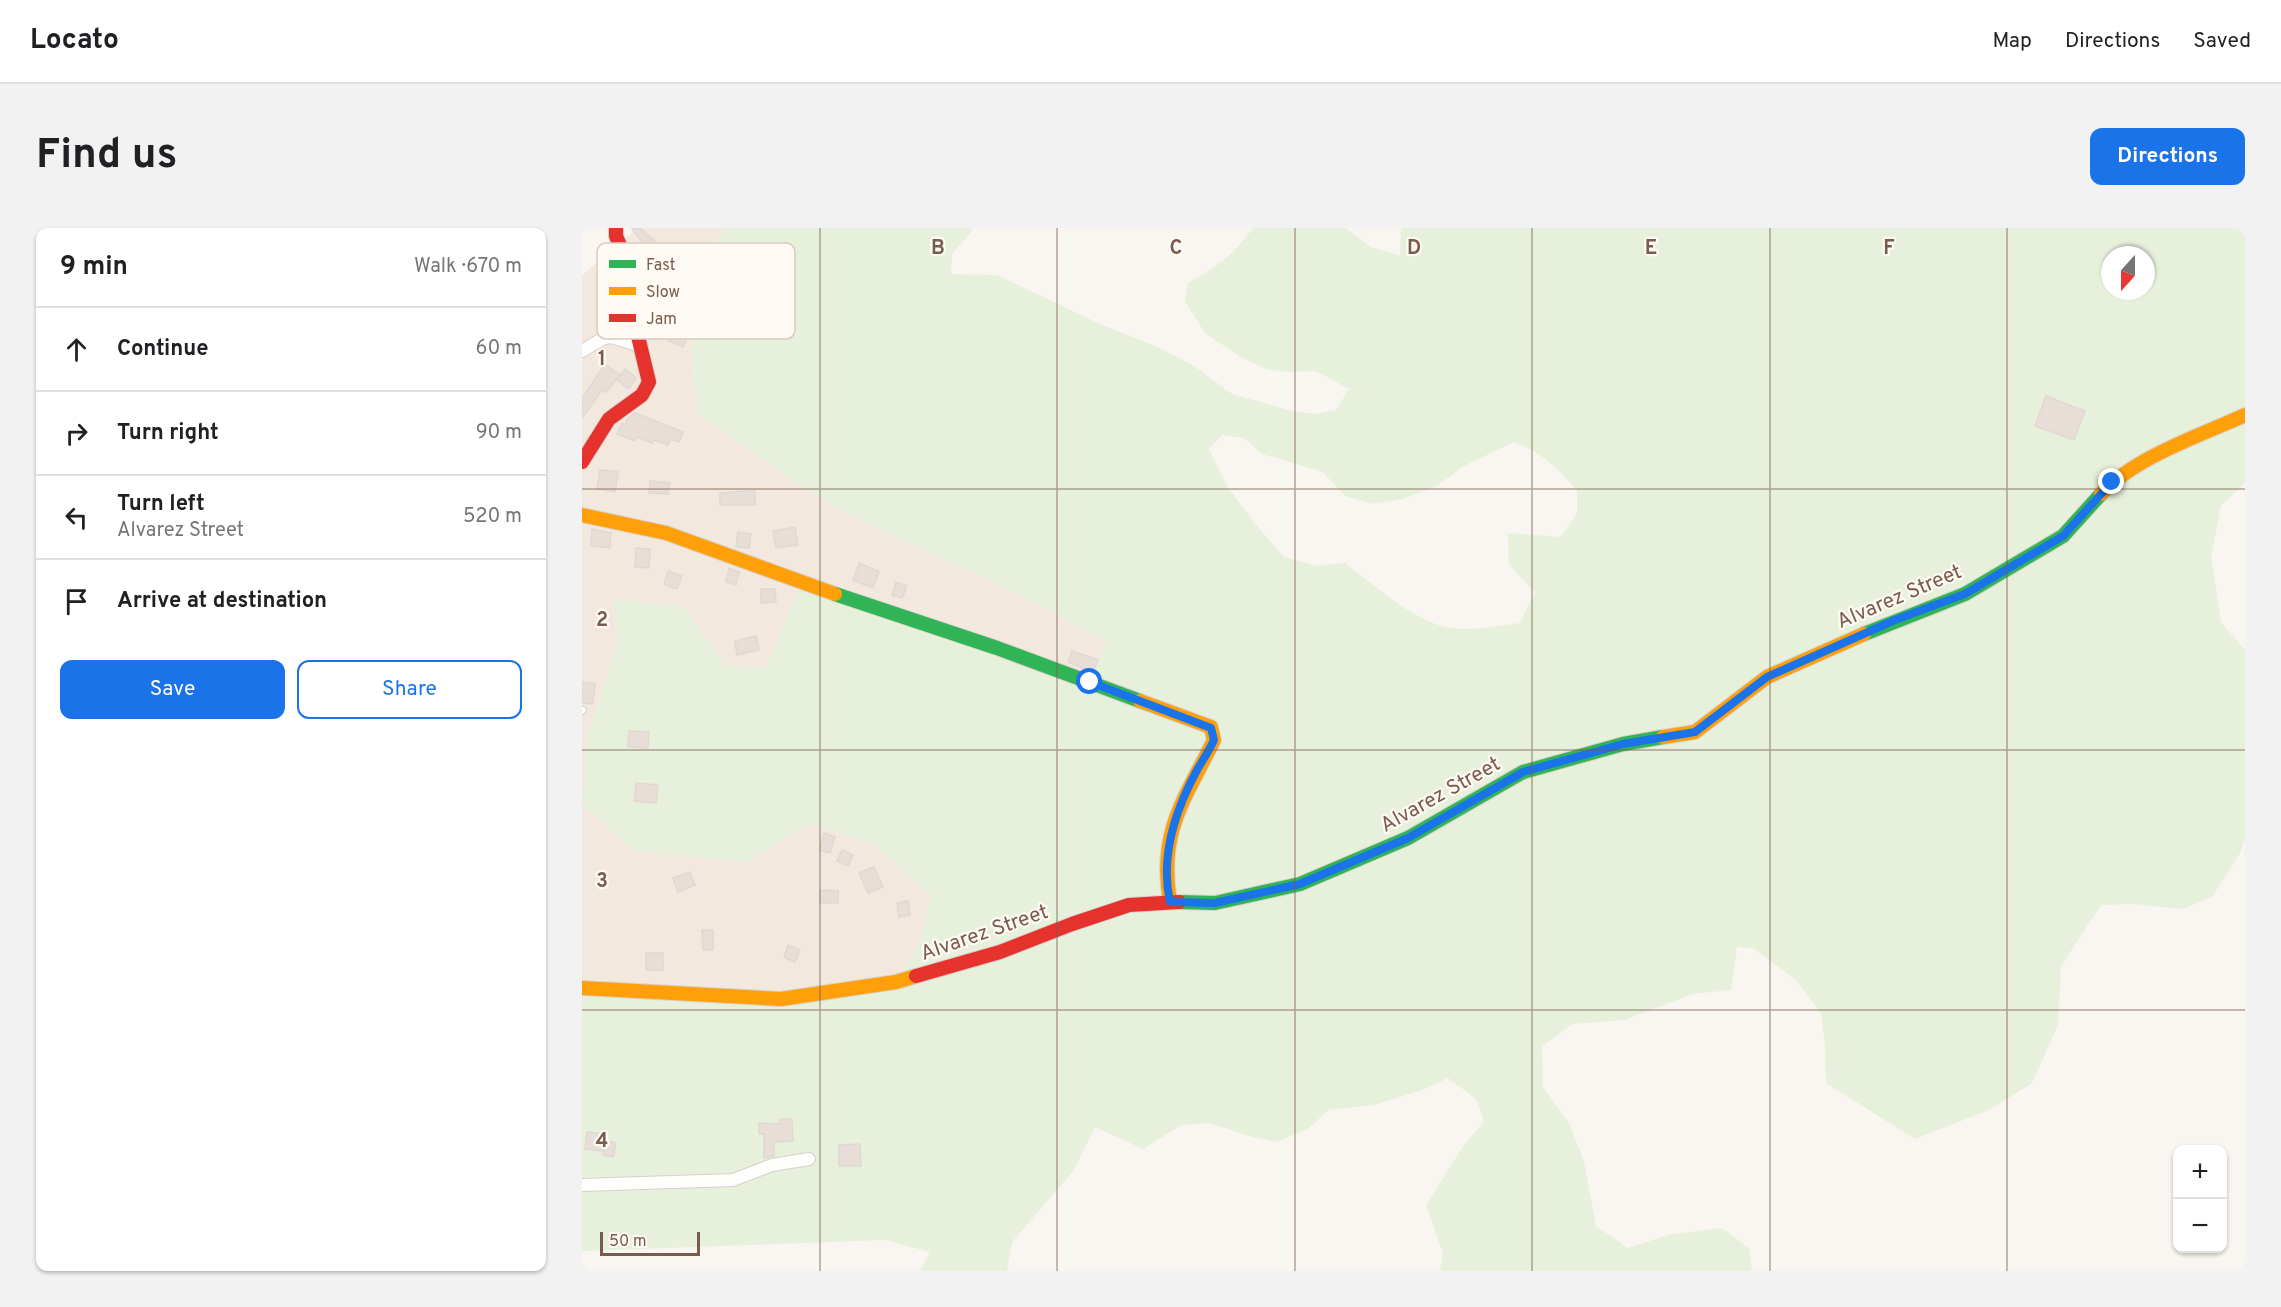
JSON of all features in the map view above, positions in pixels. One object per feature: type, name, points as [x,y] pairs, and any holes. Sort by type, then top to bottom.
[{"type":"street","points":[[616,228],[615,236],[618,243]]},
{"type":"street","points":[[582,351],[602,339]]},
{"type":"street","points":[[618,339],[641,346]]},
{"type":"street","points":[[582,462],[608,420],[620,409],[641,397],[648,388],[649,376],[639,339]]},
{"type":"street","name":"Alvarez Street","points":[[582,988],[781,999],[804,996],[896,982],[1000,952],[1129,905],[1170,902],[1215,903],[1300,884],[1408,838],[1523,772],[1623,744],[1695,732],[1767,677],[1895,620],[1965,594],[2063,536],[2112,482],[2140,463],[2245,415]]},
{"type":"street","points":[[582,515],[666,533],[997,648],[1211,728],[1214,740],[1178,810],[1168,852],[1165,881],[1170,902]]},
{"type":"street","points":[[582,1185],[733,1180],[772,1165],[809,1159]]},
{"type":"shaded area","points":[[638,228],[729,228],[715,243],[620,243]]},
{"type":"shaded area","points":[[597,262],[597,339],[692,339],[696,412],[780,472],[839,510],[988,580],[1107,641],[1090,682],[725,665],[682,605],[613,600],[617,645],[587,741],[748,862],[808,823],[874,844],[931,896],[919,946],[896,982],[781,999],[582,987],[582,275]]},
{"type":"green space","points":[[729,228],[972,228],[952,254],[951,274],[997,275],[1102,325],[1158,347],[1194,366],[1232,394],[1291,411],[1315,414],[1336,410],[1349,389],[1316,371],[1288,372],[1266,369],[1239,356],[1205,333],[1185,301],[1188,283],[1224,260],[1253,228],[1346,228],[1372,248],[1400,255],[1401,228],[2245,228],[2245,483],[2221,506],[2211,557],[2221,622],[2245,650],[2245,838],[2240,853],[2212,897],[2183,909],[2133,904],[2101,905],[2061,966],[2058,1025],[2032,1083],[1989,1110],[1915,1139],[1826,1083],[1821,1013],[1797,981],[1753,948],[1737,947],[1731,990],[1692,994],[1625,1020],[1573,1024],[1542,1046],[1543,1087],[1570,1125],[1584,1162],[1596,1226],[1628,1248],[1668,1235],[1722,1228],[1749,1248],[1752,1271],[1440,1271],[1443,1253],[1426,1205],[1462,1148],[1484,1121],[1476,1099],[1448,1078],[1422,1090],[1374,1105],[1328,1110],[1309,1128],[1277,1142],[1209,1123],[1181,1125],[1143,1149],[1095,1127],[1074,1170],[1012,1242],[1007,1271],[920,1271],[930,1252],[885,1240],[582,1251],[582,988],[781,999],[895,982],[919,946],[931,896],[874,844],[809,823],[748,862],[634,851],[583,805],[587,741],[617,645],[613,600],[682,605],[725,665],[766,667],[802,583],[1090,682],[1107,641],[988,580],[839,510],[780,472],[696,412],[692,339],[795,339],[795,243],[715,243]],"holes":[[[1222,435],[1244,438],[1262,454],[1323,472],[1345,496],[1373,504],[1403,499],[1437,486],[1464,466],[1514,442],[1541,456],[1570,483],[1577,491],[1577,513],[1561,537],[1508,533],[1509,565],[1535,592],[1520,623],[1477,629],[1451,628],[1409,611],[1345,563],[1317,566],[1284,557],[1255,524],[1227,486],[1209,449]]]},
{"type":"building","points":[[640,228],[657,243],[643,243],[632,229]]},
{"type":"building","points":[[670,339],[686,339],[683,347],[669,341]]},
{"type":"building","points":[[605,364],[620,375],[606,392],[602,390],[582,418],[582,398]]},
{"type":"building","points":[[625,369],[636,378],[629,389],[617,380]]},
{"type":"building","points":[[2046,396],[2085,411],[2074,440],[2035,426]]},
{"type":"building","points":[[635,413],[683,432],[679,442],[671,439],[668,445],[654,440],[652,443],[637,437],[635,441],[617,434],[622,423],[625,425],[628,418]]},
{"type":"building","points":[[600,470],[618,472],[615,492],[597,489]]},
{"type":"building","points":[[650,481],[670,483],[668,494],[649,493]]},
{"type":"building","points":[[755,490],[755,505],[720,505],[720,493]]},
{"type":"building","points":[[795,527],[798,545],[776,548],[773,531]]},
{"type":"building","points":[[592,529],[611,533],[610,548],[591,546]]},
{"type":"building","points":[[738,532],[751,534],[749,548],[736,547]]},
{"type":"building","points":[[636,548],[650,549],[649,568],[635,567]]},
{"type":"building","points":[[859,563],[879,572],[873,588],[853,580]]},
{"type":"building","points":[[729,568],[739,572],[736,585],[726,582]]},
{"type":"building","points":[[668,571],[682,576],[677,589],[664,584]]},
{"type":"building","points":[[896,582],[907,586],[902,598],[892,595]]},
{"type":"building","points":[[761,589],[775,589],[776,602],[761,603]]},
{"type":"building","points":[[756,636],[759,650],[737,655],[735,641]]},
{"type":"building","points":[[1072,651],[1098,660],[1093,672],[1068,662]]},
{"type":"building","points":[[582,682],[595,684],[593,704],[582,703]]},
{"type":"building","points":[[629,731],[649,732],[648,748],[628,747]]},
{"type":"building","points":[[636,783],[658,785],[656,803],[634,801]]},
{"type":"building","points":[[824,833],[835,837],[830,853],[819,850]]},
{"type":"building","points":[[842,850],[853,855],[848,866],[837,861]]},
{"type":"building","points":[[874,867],[883,887],[868,893],[859,873]]},
{"type":"building","points":[[690,872],[695,885],[678,892],[673,878]]},
{"type":"building","points":[[820,890],[838,891],[838,903],[820,903]]},
{"type":"building","points":[[908,901],[910,915],[899,917],[897,903]]},
{"type":"building","points":[[702,930],[713,930],[713,950],[703,950]]},
{"type":"building","points":[[788,945],[800,950],[795,962],[784,957]]},
{"type":"building","points":[[646,953],[663,953],[663,970],[646,970]]},
{"type":"building","points":[[780,1119],[792,1119],[793,1141],[774,1142],[774,1156],[764,1158],[764,1134],[759,1134],[759,1123],[780,1124]]},
{"type":"building","points":[[587,1132],[604,1134],[604,1140],[616,1143],[613,1157],[603,1155],[604,1151],[585,1149]]},
{"type":"building","points":[[860,1144],[861,1166],[839,1166],[839,1145]]},
{"type":"traffic: fast","points":[[1864,634],[1965,594],[2063,536],[2101,494]]},
{"type":"traffic: fast","points":[[835,594],[997,648],[1140,701]]},
{"type":"traffic: fast","points":[[1179,902],[1215,903],[1300,884],[1408,838],[1523,772],[1623,744],[1663,737]]},
{"type":"traffic: slow","points":[[2101,494],[2115,481],[2149,458],[2245,415]]},
{"type":"traffic: slow","points":[[582,515],[666,533],[835,594]]},
{"type":"traffic: slow","points":[[1663,737],[1695,732],[1767,677],[1864,634]]},
{"type":"traffic: slow","points":[[1140,701],[1211,727],[1214,740],[1184,798],[1171,835],[1167,877],[1170,902]]},
{"type":"traffic: slow","points":[[582,988],[781,999],[896,982],[916,976]]},
{"type":"traffic: jam","points":[[616,228],[619,243]]},
{"type":"traffic: jam","points":[[582,462],[609,419],[642,395],[649,382],[639,339]]},
{"type":"traffic: jam","points":[[916,976],[1000,952],[1129,905],[1179,902]]},
{"type":"route","points":[[1090,682],[1203,724],[1211,728],[1214,733],[1214,740],[1178,810],[1168,852],[1165,881],[1170,902],[1215,903],[1300,884],[1408,838],[1523,772],[1623,744],[1695,732],[1767,677],[1895,620],[1965,594],[2063,536],[2112,482]]}]
